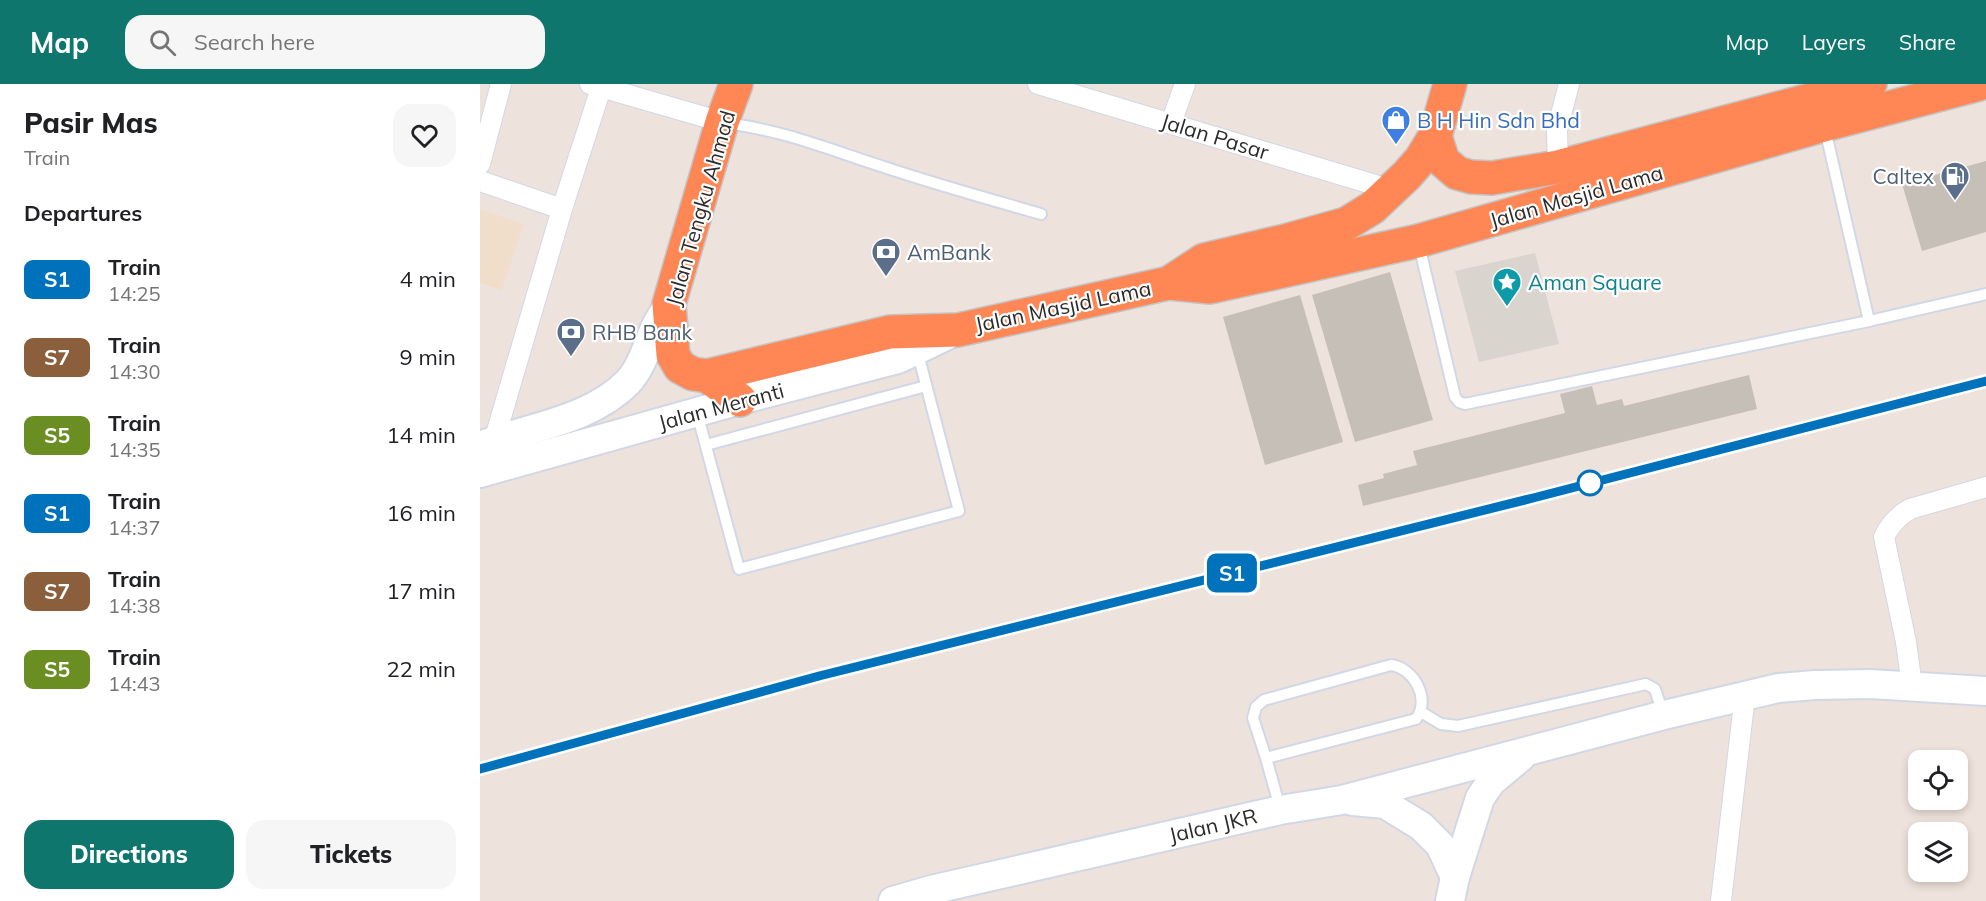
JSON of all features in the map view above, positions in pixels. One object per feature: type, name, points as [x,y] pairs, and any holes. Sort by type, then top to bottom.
[{"type":"highway","name":"Jalan Tengku Ahmad","points":[[736,84],[722,122],[669,304],[673,355],[680,367],[693,374],[707,376],[740,400]]},
{"type":"highway","points":[[1436,136],[1450,84]]},
{"type":"highway","name":"Jalan Masjid Lama","points":[[1436,136],[1443,161],[1456,172],[1471,177],[1492,178],[1558,167],[1870,84]]},
{"type":"highway","name":"Jalan Masjid Lama","points":[[707,376],[890,332],[958,330],[1169,283],[1210,287],[1418,241],[1824,125],[1979,84]]},
{"type":"highway","name":"Jalan Masjid Lama","points":[[1169,283],[1204,260],[1346,224],[1372,208],[1407,175],[1436,136]]},
{"type":"street","points":[[480,164],[501,84]]},
{"type":"street","name":"Jalan Pasar","points":[[1038,84],[1392,189]]},
{"type":"street","points":[[1171,123],[1185,84]]},
{"type":"street","points":[[1558,167],[1557,130],[1569,84]]},
{"type":"street","points":[[487,443],[562,209],[596,86],[722,122]]},
{"type":"street","points":[[480,181],[562,209]]},
{"type":"street","points":[[487,443],[585,412],[621,388],[628,382],[642,360],[655,328],[669,304]]},
{"type":"street","name":"Jalan Meranti","points":[[480,473],[740,400],[898,359],[958,330]]},
{"type":"street","points":[[1912,686],[1906,642],[1884,537],[1888,527],[1899,515],[1910,509],[1986,487]]},
{"type":"street","name":"Jalan JKR","points":[[893,901],[932,896],[1280,810],[1342,800],[1745,694],[1815,685],[1912,686],[1986,691]]},
{"type":"street","points":[[1721,901],[1745,694]]},
{"type":"street","points":[[1453,889],[1480,798],[1504,769],[1533,748]]},
{"type":"street","points":[[1342,800],[1385,804],[1421,826],[1440,845],[1453,889]]},
{"type":"lane","points":[[722,122],[774,131],[890,169],[1041,214]]},
{"type":"lane","points":[[1824,125],[1869,321]]},
{"type":"lane","points":[[1418,241],[1455,397],[1459,402],[1466,404],[1869,321],[1986,294]]},
{"type":"lane","points":[[697,412],[739,570],[959,511],[917,350]]},
{"type":"lane","points":[[706,445],[926,386]]},
{"type":"lane","points":[[1266,758],[1416,719],[1421,712],[1422,703],[1414,677],[1399,666],[1391,665],[1264,700],[1256,707],[1253,718],[1280,810]]},
{"type":"lane","points":[[1421,712],[1441,724],[1458,726],[1646,684],[1654,689],[1664,715]]},
{"type":"shaded area","points":[[480,209],[524,224],[502,290],[480,283]]},
{"type":"shaded area","name":"Aman Square","points":[[1535,253],[1559,344],[1479,362],[1455,271]]},
{"type":"building","points":[[1986,161],[1986,232],[1922,251],[1902,184]]},
{"type":"building","points":[[1390,272],[1433,420],[1355,442],[1312,295]]},
{"type":"building","points":[[1300,295],[1343,442],[1265,465],[1223,317]]},
{"type":"building","points":[[1749,375],[1757,409],[1363,506],[1358,485],[1384,478],[1383,474],[1417,465],[1413,451],[1565,413],[1560,394],[1592,386],[1597,405],[1622,399],[1624,406]]},
{"type":"railway","points":[[480,769],[819,676],[1557,492],[1986,381]]},
{"type":"train","name":"S1","points":[[480,769],[819,676],[1533,498],[1986,381]]},
{"type":"place","name":"B H Hin Sdn Bhd","points":[[1396,146]]},
{"type":"place","name":"Caltex","points":[[1955,202]]},
{"type":"place","name":"AmBank","points":[[886,278]]},
{"type":"place","name":"Aman Square","points":[[1507,308]]},
{"type":"place","name":"RHB Bank","points":[[571,358]]}]
